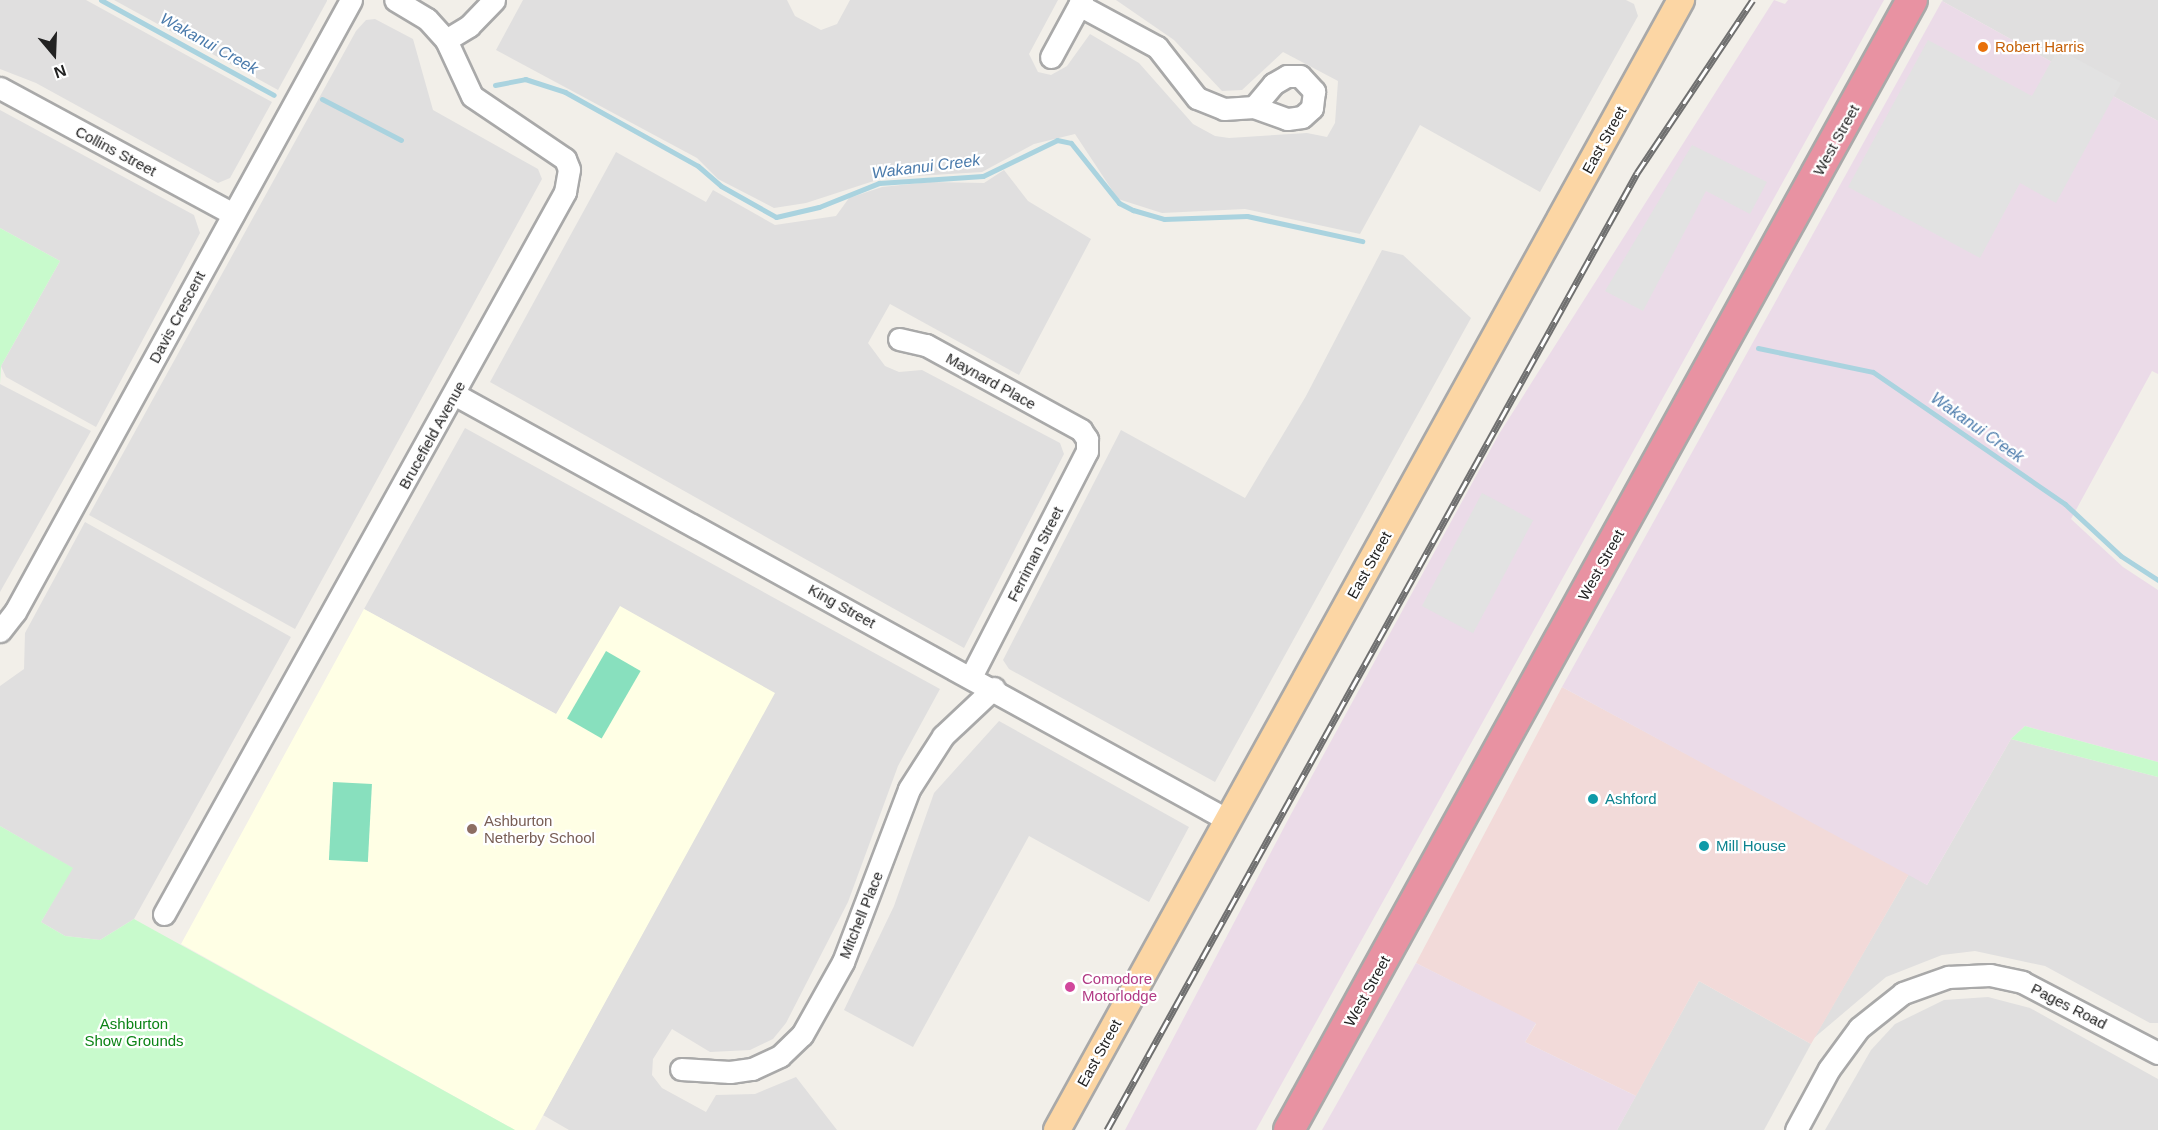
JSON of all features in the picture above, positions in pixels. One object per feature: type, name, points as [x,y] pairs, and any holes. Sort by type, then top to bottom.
[{"type":"highway","name":"West Street","points":[[1289,1130],[1912,0]]},
{"type":"main road","name":"East Street","points":[[1057,1130],[1681,0]]},
{"type":"street","name":"Davis Crescent","points":[[0,631],[15,612],[351,0]]},
{"type":"street","points":[[394,0],[427,20],[446,40],[464,30],[494,0]]},
{"type":"street","points":[[1051,57],[1081,3],[1156,47],[1197,98],[1224,110],[1254,107]]},
{"type":"street","name":"Brucefield Avenue","points":[[164,914],[565,192],[569,169],[565,159],[547,144],[472,96],[446,40]]},
{"type":"street","name":"Collins Street","points":[[0,88],[233,214]]},
{"type":"street","name":"Maynard Place","points":[[900,339],[926,345],[1081,430]]},
{"type":"street","name":"King Street","points":[[454,394],[994,688],[1228,820]]},
{"type":"street","name":"Ferriman Street","points":[[971,677],[1087,451],[1087,439],[1081,430]]},
{"type":"street","name":"Mitchell Place","points":[[681,1069],[730,1072],[752,1069],[780,1056],[802,1035],[843,962],[909,789],[944,736],[994,688]]},
{"type":"street","name":"Pages Road","points":[[1796,1130],[1829,1069],[1859,1028],[1903,993],[1948,977],[1990,975],[2022,982],[2158,1053]]},
{"type":"shaded area","points":[[0,0],[86,0],[272,102],[230,178],[218,183],[36,83],[0,69]]},
{"type":"shaded area","points":[[114,0],[327,0],[327,1],[278,90]]},
{"type":"shaded area","points":[[523,0],[787,0],[795,16],[821,30],[837,24],[850,0],[1058,0],[1029,54],[1038,72],[1051,75],[1067,66],[1090,34],[1139,63],[1193,124],[1215,136],[1229,138],[1307,133],[1327,137],[1335,123],[1338,81],[1283,52],[1242,90],[1222,91],[1174,40],[1116,0],[1626,0],[1634,4],[1638,16],[1540,192],[1420,125],[1360,234],[1245,209],[1162,213],[1118,199],[1075,134],[1034,144],[982,172],[883,178],[806,203],[774,208],[718,179],[697,158],[496,50]]},
{"type":"shaded area","points":[[1774,0],[1785,4],[1788,0],[1884,0],[1256,1130],[1125,1130],[1290,816],[1499,434]]},
{"type":"shaded area","points":[[1943,0],[2158,0],[2158,121],[1942,1]]},
{"type":"shaded area","points":[[1942,1],[2158,121],[2158,374],[2152,371],[2071,519],[2123,567],[2158,590],[2158,762],[2025,726],[2011,739],[1927,885],[1562,687]]},
{"type":"shaded area","points":[[375,19],[413,39],[433,110],[538,169],[542,179],[295,629],[89,515],[356,31],[366,20]]},
{"type":"shaded area","points":[[1928,40],[2032,96],[2058,49],[2121,83],[2056,203],[2020,183],[1980,258],[1848,187]]},
{"type":"shaded area","points":[[0,110],[194,215],[200,233],[96,427],[6,377],[1,366],[60,261],[0,228]]},
{"type":"shaded area","points":[[1692,145],[1767,182],[1750,214],[1706,191],[1643,311],[1605,291]]},
{"type":"shaded area","points":[[616,152],[706,202],[713,190],[775,225],[836,216],[849,198],[882,187],[930,182],[984,183],[1004,170],[1028,201],[1091,239],[1019,375],[890,304],[868,343],[885,366],[899,372],[922,370],[1060,443],[1064,454],[964,648],[490,382]]},
{"type":"shaded area","points":[[1382,250],[1403,255],[1471,318],[1215,782],[1009,669],[1003,660],[1121,430],[1245,498],[1306,396]]},
{"type":"shaded area","points":[[0,384],[91,431],[0,592]]},
{"type":"shaded area","points":[[465,428],[940,689],[898,766],[848,902],[786,1023],[773,1039],[750,1050],[710,1052],[672,1029],[653,1059],[652,1075],[662,1088],[706,1112],[716,1095],[755,1094],[796,1077],[837,1130],[569,1130],[543,1115],[774,693],[556,714],[364,609]]},
{"type":"shaded area","points":[[1482,493],[1533,520],[1473,633],[1422,606]]},
{"type":"shaded area","points":[[85,522],[291,637],[134,919],[100,940],[65,936],[41,922],[72,868],[0,826],[0,686],[24,669],[25,633]]},
{"type":"shaded area","name":"Ashburton Netherby School","points":[[620,606],[775,693],[535,1130],[515,1130],[181,944],[364,609],[556,714]]},
{"type":"shaded area","points":[[1562,687],[1909,874],[1811,1044],[1699,981],[1636,1096],[1525,1042],[1536,1024],[1416,963]]},
{"type":"shaded area","points":[[999,721],[1189,827],[1149,902],[1029,836],[913,1047],[844,1010],[894,906],[934,793]]},
{"type":"shaded area","points":[[2011,739],[2158,777],[2158,1023],[2150,1023],[2045,966],[1975,951],[1942,955],[1886,977],[1814,1038],[1909,874],[1927,885]]},
{"type":"shaded area","points":[[1416,963],[1536,1023],[1525,1042],[1636,1096],[1617,1130],[1322,1130]]},
{"type":"shaded area","points":[[1699,981],[1811,1044],[1764,1130],[1617,1130]]},
{"type":"shaded area","points":[[1988,997],[2030,1008],[2158,1079],[2158,1130],[1825,1130],[1871,1050],[1895,1024],[1944,1000]]},
{"type":"green space","points":[[0,228],[60,261],[1,366],[0,384]]},
{"type":"green space","points":[[606,651],[641,671],[602,739],[567,719]]},
{"type":"green space","points":[[2025,726],[2158,762],[2158,777],[2011,739]]},
{"type":"green space","points":[[333,782],[372,784],[368,862],[329,860]]},
{"type":"green space","name":"Ashburton Show Grounds","points":[[0,826],[73,868],[41,922],[65,936],[100,940],[134,919],[515,1130],[0,1130]]},
{"type":"waterway","name":"Wakanui Creek","points":[[101,0],[274,95]]},
{"type":"waterway","name":"Wakanui Creek","points":[[495,85],[525,79],[565,92],[698,166],[721,186],[776,217],[819,207],[879,183],[983,176],[1057,140],[1071,143],[1119,203],[1133,210],[1164,219],[1247,216],[1362,241]]},
{"type":"waterway","name":"Wakanui Creek","points":[[322,99],[401,140]]},
{"type":"waterway","name":"Wakanui Creek","points":[[1758,348],[1873,372],[2065,504],[2121,556],[2158,580]]},
{"type":"railway","points":[[1107,1130],[1637,173],[1753,0]]},
{"type":"place","name":"Robert Harris","points":[[1983,47]]},
{"type":"place","name":"Ashford","points":[[1593,799]]},
{"type":"place","name":"Ashburton Netherby School","points":[[472,829]]},
{"type":"place","name":"Mill House","points":[[1704,846]]},
{"type":"place","name":"Comodore Motorlodge","points":[[1070,987]]}]
